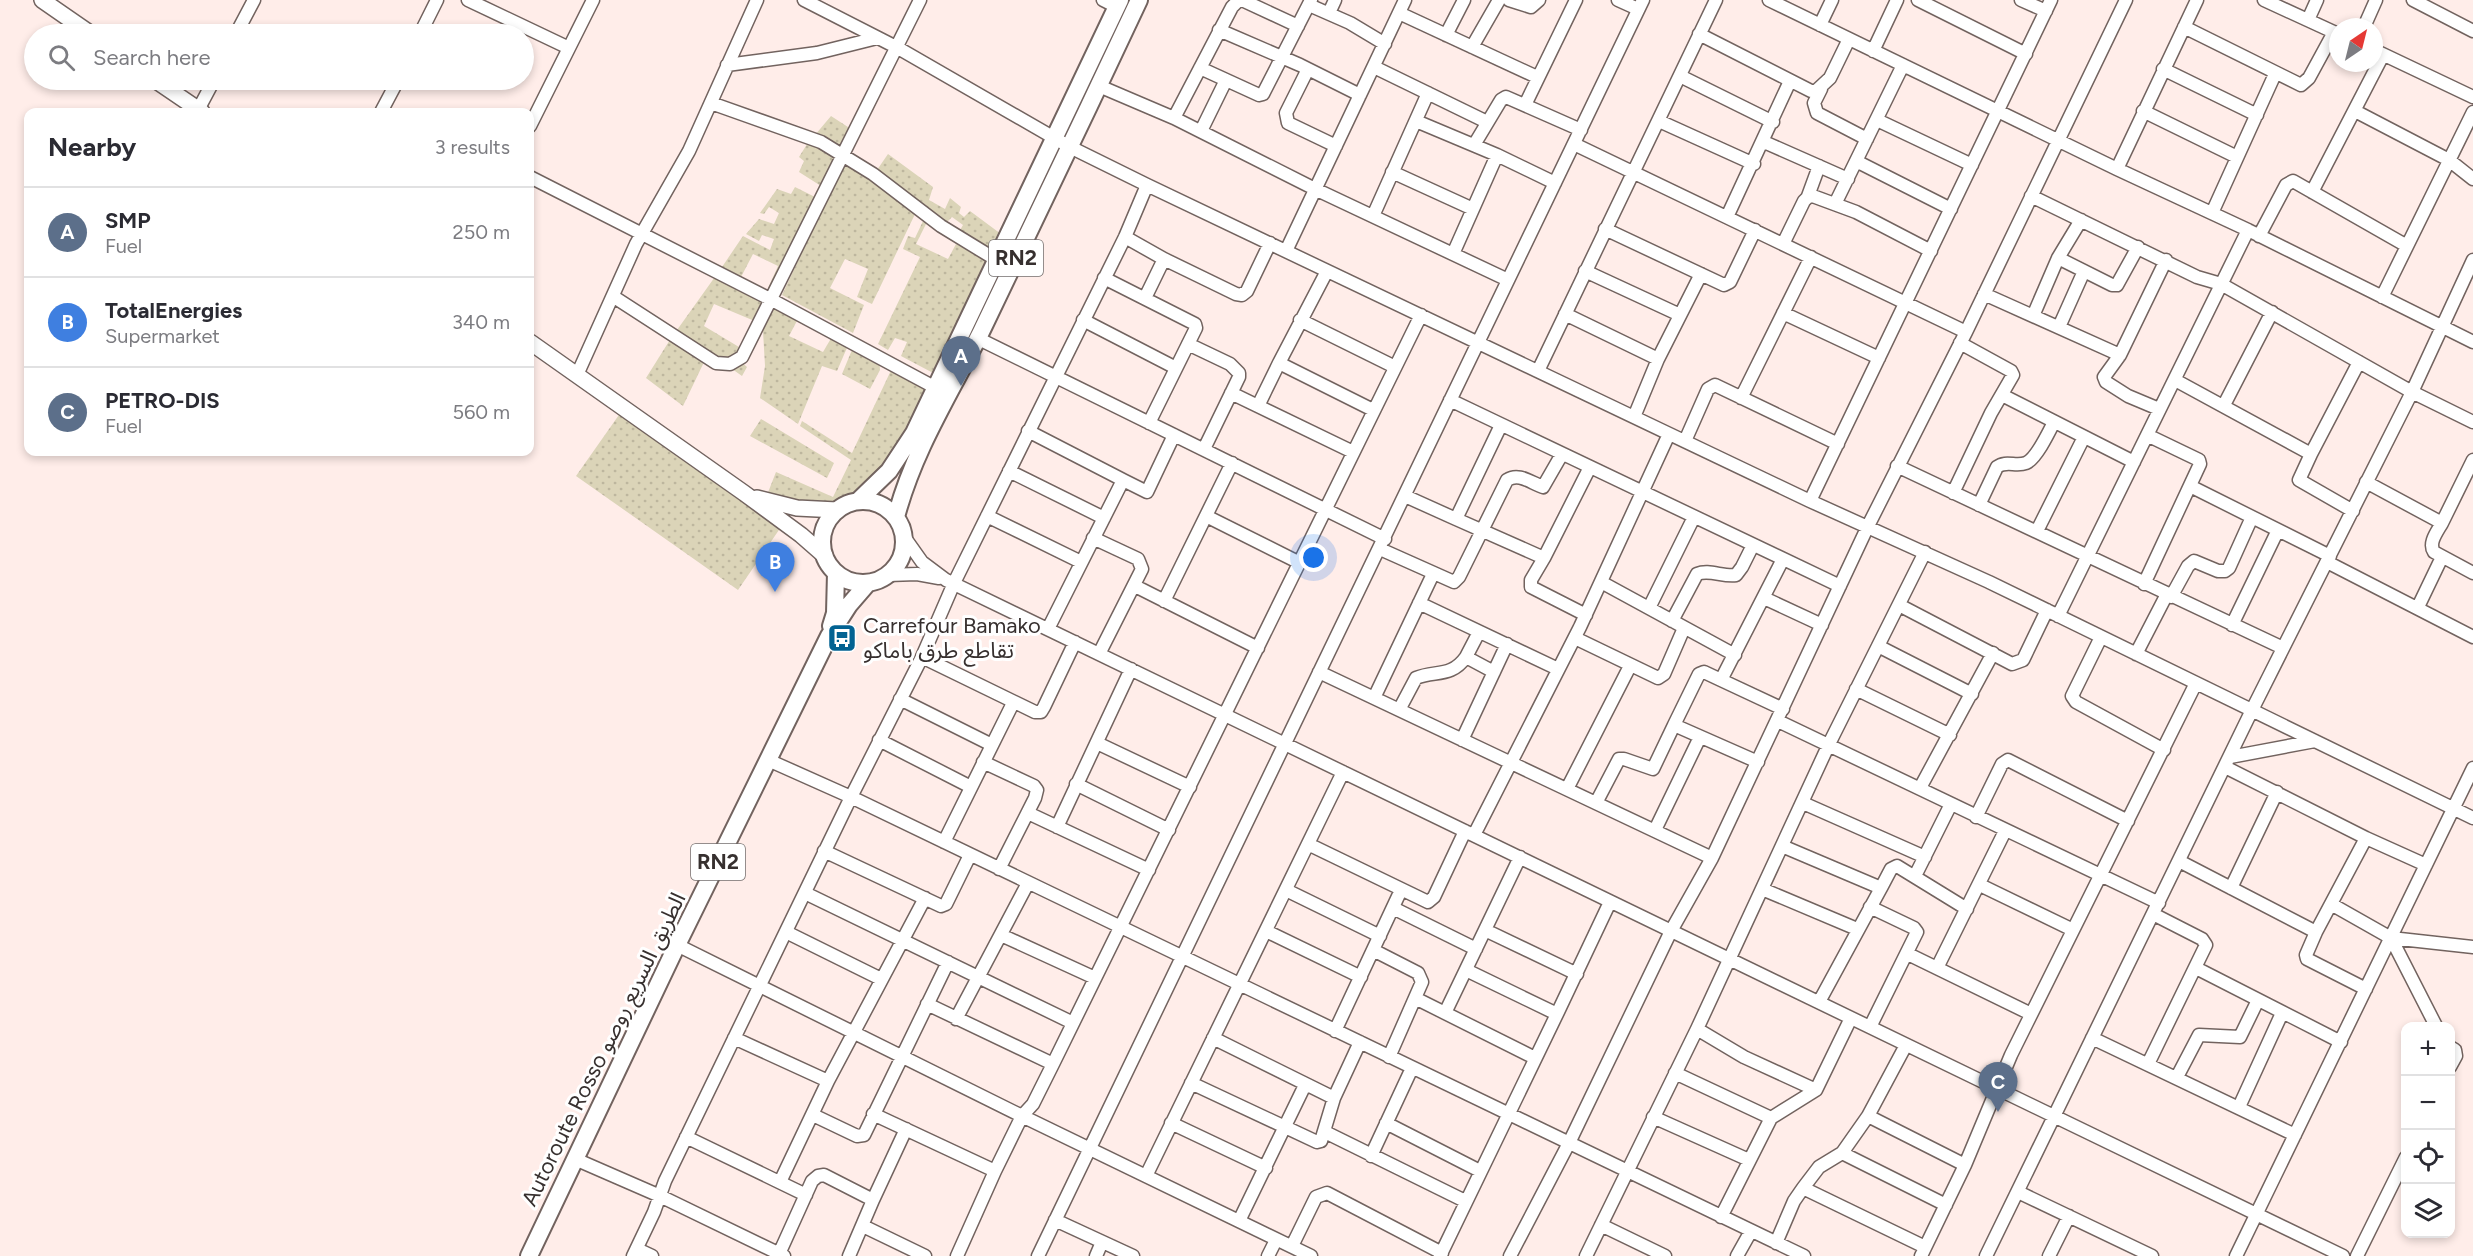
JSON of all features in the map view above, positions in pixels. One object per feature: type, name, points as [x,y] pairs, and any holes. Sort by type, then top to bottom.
[{"type":"highway","name":"RN2","points":[[896,517],[906,480],[1070,147],[1139,0]]},
{"type":"highway","name":"RN2","points":[[858,501],[877,484],[914,433],[1053,137],[1113,2]]},
{"type":"highway","points":[[858,501],[870,501],[882,505],[896,517],[905,538],[900,562],[888,575],[868,583],[851,581],[836,573],[825,556],[822,544],[823,531],[828,519],[837,510],[858,501]]},
{"type":"highway","name":"Autoroute Rosso الطريق السريع روصو","points":[[829,636],[835,613],[836,573]]},
{"type":"highway","name":"Autoroute Rosso الطريق السريع روصو","points":[[529,1256],[677,945],[829,636],[849,605],[868,583]]},
{"type":"main road","points":[[42,0],[77,24]]},
{"type":"main road","points":[[170,90],[196,108]]},
{"type":"main road","points":[[534,345],[744,493],[801,535],[825,556]]},
{"type":"main road","points":[[744,493],[782,506],[837,510]]},
{"type":"street","points":[[241,24],[254,0]]},
{"type":"street","points":[[425,24],[436,0]]},
{"type":"street","points":[[468,0],[518,24]]},
{"type":"street","points":[[534,118],[593,0]]},
{"type":"street","points":[[577,375],[642,234],[679,172],[757,0]]},
{"type":"street","points":[[804,0],[898,48],[1070,147],[1147,185],[1810,501],[1925,552],[2473,818]]},
{"type":"street","points":[[614,297],[709,360],[723,365],[737,362],[742,357],[772,300],[920,0]]},
{"type":"street","points":[[1174,118],[1219,30],[1232,7],[1240,0],[1256,3],[1298,26]]},
{"type":"street","points":[[1329,13],[1335,0]]},
{"type":"street","points":[[1286,251],[1405,0]]},
{"type":"street","points":[[1446,35],[1464,0]]},
{"type":"street","points":[[1472,47],[1498,0]]},
{"type":"street","points":[[1509,0],[1531,7],[1539,0]]},
{"type":"street","points":[[1526,105],[1537,77],[1576,0]]},
{"type":"street","points":[[1038,1256],[1641,5],[1618,0]]},
{"type":"street","points":[[1538,371],[1716,0]]},
{"type":"street","points":[[1769,0],[2247,230],[2473,342]]},
{"type":"street","points":[[1820,25],[1832,0]]},
{"type":"street","points":[[1873,51],[1897,0]]},
{"type":"street","points":[[1810,501],[2048,6],[2021,0]]},
{"type":"street","points":[[1510,1256],[1569,1143],[1671,931],[1712,858],[1868,526],[1963,337],[2126,0]]},
{"type":"street","points":[[2117,169],[2197,0]]},
{"type":"street","points":[[2264,0],[2329,30]]},
{"type":"street","points":[[2308,20],[2317,0]]},
{"type":"street","points":[[2368,18],[2376,0]]},
{"type":"street","points":[[2413,0],[2473,31]]},
{"type":"street","points":[[1200,68],[1259,95],[1263,94],[1310,2],[1385,44]]},
{"type":"street","points":[[1926,2],[2025,54]]},
{"type":"street","points":[[1399,14],[1537,77]]},
{"type":"street","points":[[2184,27],[2296,84],[2305,84],[2329,45]]},
{"type":"street","points":[[1219,30],[1308,69],[1360,95]]},
{"type":"street","points":[[534,31],[569,48]]},
{"type":"street","points":[[1699,34],[1811,91],[1821,89]]},
{"type":"street","points":[[727,64],[817,53],[877,38]]},
{"type":"street","points":[[1849,39],[1830,78],[1814,103],[1816,113],[1867,139]]},
{"type":"street","points":[[2383,55],[2473,97]]},
{"type":"street","points":[[1835,204],[1903,65]]},
{"type":"street","points":[[1374,67],[1487,122]]},
{"type":"street","points":[[1308,69],[1286,113],[1286,120],[1336,146]]},
{"type":"street","points":[[2163,69],[2257,115]]},
{"type":"street","points":[[2312,192],[2355,111],[2371,72]]},
{"type":"street","points":[[2212,213],[2275,74]]},
{"type":"street","points":[[1680,76],[1773,122]]},
{"type":"street","points":[[1201,131],[1226,80]]},
{"type":"street","points":[[1727,217],[1754,164],[1790,81]]},
{"type":"street","points":[[1099,86],[1174,118],[1316,189],[1508,280]]},
{"type":"street","points":[[201,108],[209,90]]},
{"type":"street","points":[[383,108],[393,90]]},
{"type":"street","points":[[1373,216],[1428,93]]},
{"type":"street","points":[[1473,145],[1501,100],[1506,97],[1581,130]]},
{"type":"street","points":[[711,103],[806,136],[843,155],[873,174],[941,226],[995,259]]},
{"type":"street","points":[[2143,111],[2237,157]]},
{"type":"street","points":[[2355,111],[2449,160],[2473,179]]},
{"type":"street","points":[[2382,297],[2473,112]]},
{"type":"street","points":[[1877,120],[1972,165]]},
{"type":"street","points":[[1416,121],[1497,155],[1555,183]]},
{"type":"street","points":[[1659,121],[1754,164]]},
{"type":"street","points":[[1764,142],[1848,179]]},
{"type":"street","points":[[1574,144],[1905,303],[1963,337],[2011,371],[2012,379],[1953,493]]},
{"type":"street","points":[[1453,254],[1497,155]]},
{"type":"street","points":[[1856,161],[1951,209]]},
{"type":"street","points":[[1783,244],[1808,196],[1819,166]]},
{"type":"street","points":[[1392,172],[1473,209]]},
{"type":"street","points":[[534,179],[772,300],[936,388]]},
{"type":"street","points":[[2259,236],[2288,183],[2293,181],[2407,246]]},
{"type":"street","points":[[652,1256],[635,1252],[686,1137],[824,851],[922,657],[950,581],[987,516],[1125,237],[1147,185]]},
{"type":"street","points":[[1808,196],[1856,212],[1930,251]]},
{"type":"street","points":[[2031,196],[2197,277],[2221,284],[2412,392],[2473,422]]},
{"type":"street","points":[[2033,316],[2058,258],[2080,219]]},
{"type":"street","points":[[1605,229],[1724,285],[1728,284],[1755,230]]},
{"type":"street","points":[[1899,605],[2012,664],[2018,664],[2022,660],[2088,558],[2247,230]]},
{"type":"street","points":[[1125,237],[1164,259],[1242,296],[1248,291],[1270,243]]},
{"type":"street","points":[[2058,258],[2112,285],[2118,285],[2138,247]]},
{"type":"street","points":[[1741,398],[1811,257]]},
{"type":"street","points":[[1145,298],[1164,259]]},
{"type":"street","points":[[2159,409],[2128,396],[2106,382],[2106,373],[2120,355],[2166,260]]},
{"type":"street","points":[[1986,1256],[2252,710],[2412,392],[2441,326],[2471,267]]},
{"type":"street","points":[[1258,406],[1299,320],[1327,271]]},
{"type":"street","points":[[1585,271],[1680,315]]},
{"type":"street","points":[[2059,327],[2084,271]]},
{"type":"street","points":[[1634,417],[1658,359],[1701,274]]},
{"type":"street","points":[[1104,278],[1195,324],[1196,328],[1149,423]]},
{"type":"street","points":[[1984,294],[2120,355]]},
{"type":"street","points":[[2224,405],[2272,312]]},
{"type":"street","points":[[1783,313],[1879,358]]},
{"type":"street","points":[[1565,314],[1658,359]]},
{"type":"street","points":[[957,1256],[1022,1116],[1033,1104],[1053,1064],[1421,315]]},
{"type":"street","points":[[1083,320],[1176,368]]},
{"type":"street","points":[[1299,320],[1395,367]]},
{"type":"street","points":[[977,338],[1326,510],[1433,574],[1450,581],[1457,580],[1507,480],[1514,476],[1543,487],[1562,454]]},
{"type":"street","points":[[1188,344],[1236,368],[1239,377],[1204,450]]},
{"type":"street","points":[[2352,510],[2299,480],[2359,362]]},
{"type":"street","points":[[1279,363],[1373,410]]},
{"type":"street","points":[[2175,380],[2311,454]]},
{"type":"street","points":[[1685,441],[1712,386],[1715,385],[1838,444]]},
{"type":"street","points":[[1232,393],[1353,452]]},
{"type":"street","points":[[2002,395],[2134,462]]},
{"type":"street","points":[[1450,400],[1840,586]]},
{"type":"street","points":[[1979,505],[1997,466],[2002,463],[2026,463],[2034,456],[2054,422]]},
{"type":"street","points":[[1456,519],[1501,425]]},
{"type":"street","points":[[1028,431],[1147,492],[1174,435]]},
{"type":"street","points":[[1308,844],[1423,901],[1431,901],[1510,762],[1575,638],[1669,434]]},
{"type":"street","points":[[2144,584],[2199,467],[2199,460],[2146,435]]},
{"type":"street","points":[[2037,531],[2084,437]]},
{"type":"street","points":[[2473,460],[2431,544],[2431,549],[2442,557],[2473,573]]},
{"type":"street","points":[[1164,601],[1232,463]]},
{"type":"street","points":[[1897,466],[2283,648]]},
{"type":"street","points":[[1586,615],[1531,586],[1531,580],[1590,467]]},
{"type":"street","points":[[1009,471],[1104,518]]},
{"type":"street","points":[[1048,629],[1123,480]]},
{"type":"street","points":[[2366,482],[2442,523]]},
{"type":"street","points":[[2190,486],[2278,530],[2473,637]]},
{"type":"street","points":[[1405,496],[1544,558]]},
{"type":"street","points":[[987,516],[1081,562]]},
{"type":"street","points":[[1206,516],[1300,563]]},
{"type":"street","points":[[1649,608],[1694,517]]},
{"type":"street","points":[[2136,654],[2188,566],[2194,561],[2218,571],[2226,571],[2252,517]]},
{"type":"street","points":[[2232,625],[2278,530]]},
{"type":"street","points":[[905,538],[922,562],[950,581],[2343,1256]]},
{"type":"street","points":[[1093,538],[1142,563],[1135,586],[1099,654]]},
{"type":"street","points":[[1575,638],[1658,678],[1664,674],[1678,624],[1697,573],[1736,575],[1753,544]]},
{"type":"street","points":[[1586,1256],[1697,1029],[1829,744],[1925,552]]},
{"type":"street","points":[[2418,607],[2442,557]]},
{"type":"street","points":[[1721,680],[1783,559]]},
{"type":"street","points":[[888,575],[917,574],[950,581]]},
{"type":"street","points":[[1374,698],[1433,574]]},
{"type":"street","points":[[1601,582],[1735,655]]},
{"type":"street","points":[[1135,586],[1258,648]]},
{"type":"street","points":[[1764,598],[1822,625]]},
{"type":"street","points":[[1419,603],[1558,669]]},
{"type":"street","points":[[1399,710],[1416,678],[1447,672],[1458,666],[1466,657],[1479,632]]},
{"type":"street","points":[[2101,637],[2072,696],[2076,702],[2164,750]]},
{"type":"street","points":[[922,657],[1013,703],[1035,712],[1041,712],[1075,642]]},
{"type":"street","points":[[1462,740],[1507,644]]},
{"type":"street","points":[[1878,646],[1972,694]]},
{"type":"street","points":[[1920,789],[1993,653]]},
{"type":"street","points":[[1466,657],[1494,672]]},
{"type":"street","points":[[1567,789],[1630,666]]},
{"type":"street","points":[[1057,827],[1131,669]]},
{"type":"street","points":[[1319,672],[1712,858]]},
{"type":"street","points":[[1596,803],[1619,759],[1653,770],[1699,674],[1704,672],[1783,709]]},
{"type":"street","points":[[1803,1188],[1923,1252],[1965,1165],[2031,1014],[2196,683]]},
{"type":"street","points":[[1856,689],[1950,735]]},
{"type":"street","points":[[900,699],[992,746]]},
{"type":"street","points":[[944,842],[1013,703]]},
{"type":"street","points":[[1778,721],[2101,876],[2205,941],[2206,945],[2196,968],[2148,1064]]},
{"type":"street","points":[[1674,725],[1758,762]]},
{"type":"street","points":[[1655,830],[1700,737]]},
{"type":"street","points":[[879,740],[971,788]]},
{"type":"street","points":[[2227,762],[2315,741]]},
{"type":"street","points":[[1097,743],[1190,787]]},
{"type":"street","points":[[768,760],[851,797],[1804,1256]]},
{"type":"street","points":[[1976,817],[2002,764],[2008,760],[2128,821]]},
{"type":"street","points":[[983,762],[1034,786],[1037,790],[1028,813],[999,869]]},
{"type":"street","points":[[2227,762],[2277,792],[2366,838],[2426,865]]},
{"type":"street","points":[[2236,1256],[2473,768]]},
{"type":"street","points":[[1146,1176],[1343,772]]},
{"type":"street","points":[[1076,784],[1169,831]]},
{"type":"street","points":[[2231,888],[2277,792]]},
{"type":"street","points":[[1803,803],[1925,857]]},
{"type":"street","points":[[1915,876],[1951,804]]},
{"type":"street","points":[[1028,813],[1149,870]]},
{"type":"street","points":[[1937,968],[2005,831]]},
{"type":"street","points":[[2366,838],[2306,955],[2307,959],[2366,989]]},
{"type":"street","points":[[1782,846],[1881,888]]},
{"type":"street","points":[[824,851],[944,906],[970,855]]},
{"type":"street","points":[[1445,1013],[1520,858]]},
{"type":"street","points":[[2179,861],[2316,932]]},
{"type":"street","points":[[1819,1002],[1857,929],[1894,867],[1915,876],[1967,909]]},
{"type":"street","points":[[956,1019],[1028,883]]},
{"type":"street","points":[[1980,885],[2073,930]]},
{"type":"street","points":[[1762,889],[1857,929]]},
{"type":"street","points":[[1286,890],[1380,936]]},
{"type":"street","points":[[1335,1031],[1401,890]]},
{"type":"street","points":[[805,893],[1073,1023]]},
{"type":"street","points":[[780,1182],[828,1081],[925,898]]},
{"type":"street","points":[[1292,1246],[1316,1197],[1327,1193],[1441,1254],[1611,902]]},
{"type":"street","points":[[2331,904],[2391,938],[2473,947]]},
{"type":"street","points":[[1870,907],[1916,930],[1908,954],[1870,1027]]},
{"type":"street","points":[[1393,908],[1476,949]]},
{"type":"street","points":[[1485,930],[1577,974]]},
{"type":"street","points":[[1266,931],[1360,977]]},
{"type":"street","points":[[786,932],[881,979]]},
{"type":"street","points":[[1001,935],[1095,978]]},
{"type":"street","points":[[2391,938],[2434,1022]]},
{"type":"street","points":[[677,945],[1311,1256]]},
{"type":"street","points":[[1373,950],[1418,974],[1422,982],[1389,1057]]},
{"type":"street","points":[[1908,954],[2031,1014]]},
{"type":"street","points":[[813,1114],[860,1137],[864,1135],[948,962]]},
{"type":"street","points":[[2196,968],[2341,1042]]},
{"type":"street","points":[[1466,970],[1557,1014]]},
{"type":"street","points":[[1415,998],[1535,1058]]},
{"type":"street","points":[[2177,1077],[2199,1035],[2240,1037],[2258,1000]]},
{"type":"street","points":[[927,1004],[1053,1064]]},
{"type":"street","points":[[2239,1107],[2282,1013]]},
{"type":"street","points":[[1721,1217],[1771,1118],[1816,1090],[1851,1018]]},
{"type":"street","points":[[1697,1029],[1744,1057],[1816,1090]]},
{"type":"street","points":[[734,1038],[828,1081]]},
{"type":"street","points":[[1213,1038],[1334,1098]]},
{"type":"street","points":[[2092,1038],[2295,1135]]},
{"type":"street","points":[[1191,1083],[1317,1142],[1321,1141],[1325,1132],[1334,1098],[1360,1042]]},
{"type":"street","points":[[1776,1243],[1794,1201],[1818,1167],[1842,1153],[1868,1116],[1906,1045]]},
{"type":"street","points":[[1371,1156],[1412,1068]]},
{"type":"street","points":[[1675,1073],[1771,1118]]},
{"type":"street","points":[[1239,1221],[1305,1085]]},
{"type":"street","points":[[873,1114],[995,1171]]},
{"type":"street","points":[[1868,1116],[1965,1165]]},
{"type":"street","points":[[1653,1117],[1749,1160]]},
{"type":"street","points":[[1171,1123],[1266,1168]]},
{"type":"street","points":[[1386,1123],[1480,1171]]},
{"type":"street","points":[[849,1256],[906,1129]]},
{"type":"street","points":[[1325,1132],[1465,1201]]},
{"type":"street","points":[[686,1137],[806,1195]]},
{"type":"street","points":[[1842,1153],[1946,1205]]},
{"type":"street","points":[[575,1159],[660,1196],[782,1255],[812,1181],[818,1176],[824,1175],[873,1200]]},
{"type":"street","points":[[2357,1256],[2401,1167]]},
{"type":"street","points":[[2018,1192],[2152,1256]]},
{"type":"street","points":[[2049,1256],[2069,1216]]},
{"type":"street","points":[[1055,1220],[1133,1256]]},
{"type":"street","points":[[1601,1225],[1665,1256]]},
{"type":"street","points":[[863,1226],[925,1256]]},
{"type":"street","points":[[1737,1256],[1751,1231]]},
{"type":"street","points":[[1268,1256],[1276,1240]]},
{"type":"street","points":[[1096,1256],[1102,1242]]},
{"type":"shaded area","points":[[831,116],[851,129],[840,149],[815,135]]},
{"type":"shaded area","points":[[809,141],[837,156],[821,186],[799,172],[804,161],[799,157]]},
{"type":"shaded area","points":[[888,154],[933,187],[929,200],[945,209],[950,198],[961,207],[959,213],[964,217],[970,211],[1001,234],[990,251],[959,232],[963,225],[952,217],[946,223],[877,170]]},
{"type":"shaded area","points":[[845,161],[916,212],[872,304],[857,297],[868,269],[845,259],[830,288],[864,305],[853,333],[782,295]]},
{"type":"shaded area","points":[[795,187],[817,198],[774,291],[768,288],[778,266],[753,254],[741,277],[722,267],[743,236],[770,250],[774,239],[762,235],[759,241],[746,234],[759,219],[774,224],[779,213],[769,207],[764,214],[760,213],[777,189],[791,194]]},
{"type":"shaded area","points":[[924,219],[928,220],[916,244],[948,259],[956,244],[988,261],[935,374],[901,356],[907,342],[895,338],[888,350],[878,344],[920,257],[903,249],[908,236],[915,238]]},
{"type":"shaded area","points":[[717,274],[769,300],[757,322],[714,304],[704,326],[739,347],[736,357],[747,367],[742,376],[677,330]]},
{"type":"shaded area","points":[[775,304],[799,317],[789,336],[823,352],[833,335],[849,343],[837,371],[822,366],[798,424],[760,398],[765,366],[763,331]]},
{"type":"shaded area","points":[[673,335],[705,360],[683,406],[646,378]]},
{"type":"shaded area","points":[[854,345],[879,357],[880,370],[870,389],[842,374]]},
{"type":"shaded area","points":[[894,364],[931,385],[903,437],[877,475],[863,490],[847,500],[831,504],[767,495],[776,472],[833,497],[851,460],[800,426],[802,421],[852,453]]},
{"type":"shaded area","points":[[621,412],[781,527],[738,590],[576,476]]},
{"type":"shaded area","points":[[761,419],[834,463],[827,478],[750,436]]},
{"type":"place","name":"SMP","points":[[961,386]]},
{"type":"place","name":"TotalEnergies","points":[[775,592]]},
{"type":"place","name":"Carrefour Bamako تقاطع طرق باماكو","points":[[842,638]]},
{"type":"place","name":"PETRO-DIS","points":[[1998,1112]]}]
